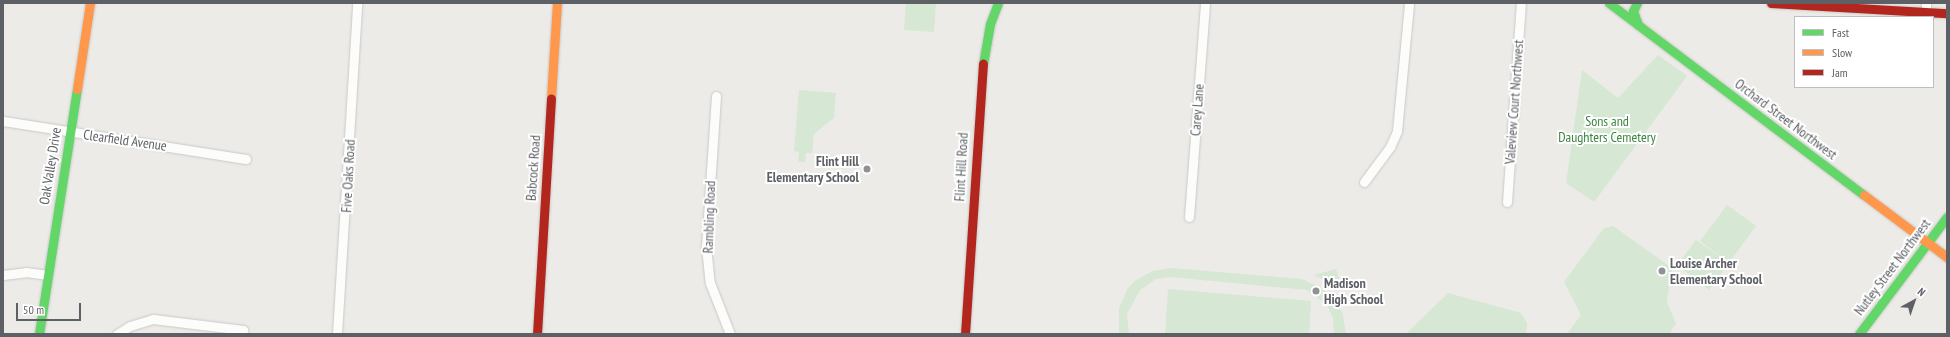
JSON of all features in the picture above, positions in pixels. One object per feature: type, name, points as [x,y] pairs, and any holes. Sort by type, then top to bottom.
[{"type":"street","name":"Oak Valley Drive","points":[[39,334],[90,3]]},
{"type":"street","name":"Five Oaks Road","points":[[337,334],[357,3]]},
{"type":"street","name":"Babcock Road","points":[[537,334],[558,3]]},
{"type":"street","name":"Flint Hill Road","points":[[965,334],[980,73],[990,24],[998,3]]},
{"type":"street","name":"Carey Lane","points":[[1190,217],[1205,3]]},
{"type":"street","points":[[1364,182],[1390,147],[1398,131],[1409,3]]},
{"type":"street","name":"Valeview Court Northwest","points":[[1507,202],[1521,3]]},
{"type":"street","name":"Orchard Street Northwest","points":[[1609,3],[1947,257]]},
{"type":"street","points":[[1637,3],[1633,11],[1638,25]]},
{"type":"street","points":[[1771,3],[1926,7],[1947,12]]},
{"type":"street","name":"Rambling Road","points":[[716,96],[706,247],[710,282],[730,334]]},
{"type":"street","name":"Clearfield Avenue","points":[[3,121],[246,159]]},
{"type":"street","name":"Nutley Street Northwest","points":[[1859,334],[1947,217]]},
{"type":"street","points":[[3,275],[21,272],[48,274]]},
{"type":"street","points":[[117,334],[130,326],[153,320],[243,330]]},
{"type":"green space","points":[[906,3],[936,3],[934,32],[904,30]]},
{"type":"green space","name":"Sons and Daughters Cemetery","points":[[1658,55],[1687,76],[1594,202],[1566,183],[1582,70],[1618,98]]},
{"type":"green space","points":[[799,90],[836,93],[834,118],[814,134],[812,153],[806,153],[805,162],[798,162],[799,152],[794,151]]},
{"type":"green space","points":[[1727,205],[1756,226],[1709,290],[1677,265],[1696,240],[1726,261],[1700,241]]},
{"type":"green space","points":[[1613,226],[1672,268],[1667,302],[1676,324],[1669,334],[1567,334],[1581,315],[1564,282],[1604,228]]},
{"type":"green space","points":[[1171,268],[1302,279],[1321,288],[1337,302],[1343,315],[1346,334],[1334,334],[1333,318],[1327,305],[1307,290],[1171,277],[1156,279],[1140,290],[1127,314],[1129,334],[1119,334],[1119,308],[1128,288],[1136,280],[1153,271]]},
{"type":"green space","points":[[1336,269],[1339,278],[1336,286],[1314,275]]},
{"type":"green space","points":[[1168,289],[1311,301],[1309,334],[1165,334]]},
{"type":"green space","points":[[1448,293],[1521,313],[1527,323],[1526,334],[1406,334]]},
{"type":"traffic: fast","points":[[983,64],[990,24],[998,3]]},
{"type":"traffic: fast","points":[[1609,3],[1864,195]]},
{"type":"traffic: fast","points":[[1637,3],[1633,11],[1638,25]]},
{"type":"traffic: fast","points":[[39,334],[77,89]]},
{"type":"traffic: fast","points":[[1859,334],[1947,217]]},
{"type":"traffic: slow","points":[[77,89],[90,3]]},
{"type":"traffic: slow","points":[[551,98],[557,3]]},
{"type":"traffic: slow","points":[[1864,195],[1947,257]]},
{"type":"traffic: jam","points":[[1771,3],[1947,13]]},
{"type":"traffic: jam","points":[[965,334],[983,64]]},
{"type":"traffic: jam","points":[[537,334],[551,98]]},
{"type":"place","name":"Flint Hill Elementary School","points":[[867,169]]},
{"type":"place","name":"Louise Archer Elementary School","points":[[1662,271]]},
{"type":"place","name":"Madison High School","points":[[1316,291]]}]
